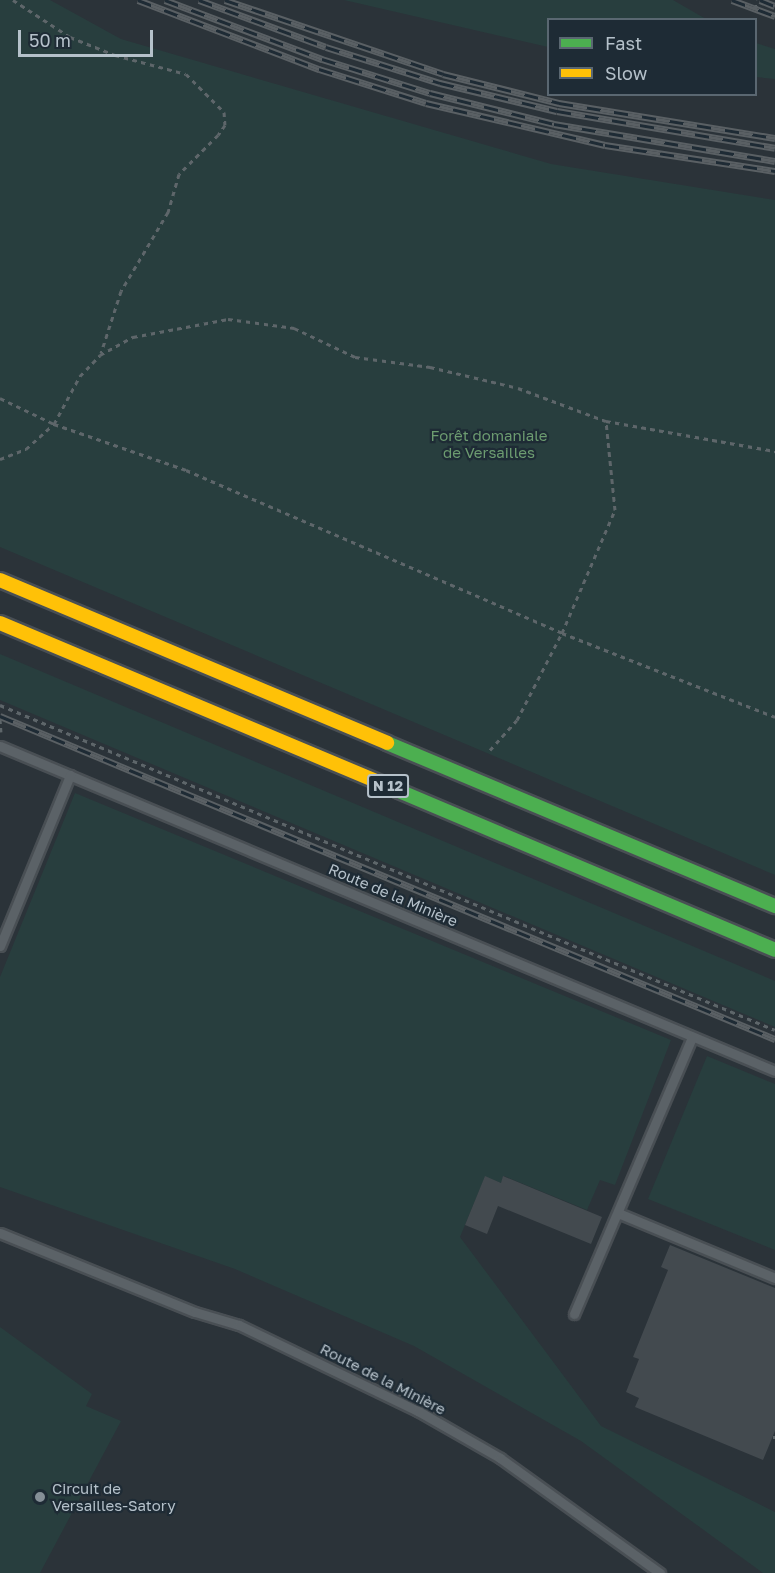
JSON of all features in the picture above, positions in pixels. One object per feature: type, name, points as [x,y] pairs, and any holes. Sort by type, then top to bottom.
[{"type":"highway","name":"N 12","points":[[0,580],[775,906]]},
{"type":"highway","name":"N 12","points":[[0,623],[775,950]]},
{"type":"lane","name":"Route de la Minière","points":[[0,746],[775,1071]]},
{"type":"lane","points":[[0,946],[70,775]]},
{"type":"lane","points":[[574,1314],[692,1036]]},
{"type":"lane","points":[[618,1213],[775,1278]]},
{"type":"lane","name":"Route de la Minière","points":[[0,1233],[195,1312],[239,1325],[418,1411],[500,1458],[660,1573]]},
{"type":"path","points":[[13,0],[70,37],[115,56],[186,74],[224,112],[225,125],[218,135],[178,174],[168,212],[121,291],[100,355]]},
{"type":"path","points":[[755,9],[758,0]]},
{"type":"path","points":[[0,459],[26,449],[54,424],[80,376],[100,355],[133,337],[228,319],[257,320],[294,328],[355,357],[430,367],[518,388],[606,421],[775,451]]},
{"type":"path","points":[[0,398],[54,424],[186,470],[562,633],[775,717]]},
{"type":"path","points":[[490,750],[517,720],[562,633],[615,510],[606,421]]},
{"type":"path","points":[[0,705],[775,1030]]},
{"type":"path","points":[[0,719],[0,740]]},
{"type":"green space","name":"Forêt domaniale de Versailles","points":[[0,0],[50,0],[121,39],[551,164],[775,200],[775,875],[0,547]]},
{"type":"green space","points":[[344,0],[673,0],[704,18],[547,18],[547,47]]},
{"type":"green space","points":[[757,43],[775,49],[775,79],[757,77]]},
{"type":"green space","points":[[0,654],[775,981],[775,1027],[0,700]]},
{"type":"green space","points":[[75,793],[671,1040],[615,1185],[600,1180],[587,1210],[504,1176],[501,1183],[485,1177],[460,1237],[601,1426],[775,1512],[775,1573],[763,1573],[581,1441],[414,1346],[235,1269],[0,1187],[0,977]]},
{"type":"green space","points":[[707,1056],[775,1084],[775,1250],[648,1199]]},
{"type":"green space","name":"Circuit de Versailles-Satory","points":[[0,1327],[92,1394],[86,1406],[121,1421],[40,1573],[0,1573]]},
{"type":"building","points":[[485,1176],[501,1183],[503,1176],[602,1217],[591,1244],[498,1206],[487,1234],[465,1225]]},
{"type":"building","points":[[670,1245],[775,1288],[775,1431],[763,1460],[635,1407],[639,1398],[626,1392],[639,1359],[633,1357],[668,1270],[661,1267]]},
{"type":"railway","points":[[138,0],[319,69],[426,103],[605,145],[775,171]]},
{"type":"railway","points":[[165,0],[322,59],[430,93],[554,124],[775,161]]},
{"type":"railway","points":[[199,0],[326,47],[440,83],[557,111],[775,148]]},
{"type":"railway","points":[[225,0],[443,74],[559,103],[775,138]]},
{"type":"railway","points":[[732,0],[775,16]]},
{"type":"railway","points":[[760,0],[775,6]]},
{"type":"railway","points":[[0,716],[775,1039]]},
{"type":"traffic: fast","points":[[387,743],[775,906]]},
{"type":"traffic: fast","points":[[399,791],[775,950]]},
{"type":"traffic: slow","points":[[0,580],[387,743]]},
{"type":"traffic: slow","points":[[0,623],[399,791]]},
{"type":"place","name":"Circuit de Versailles-Satory","points":[[40,1497]]}]
